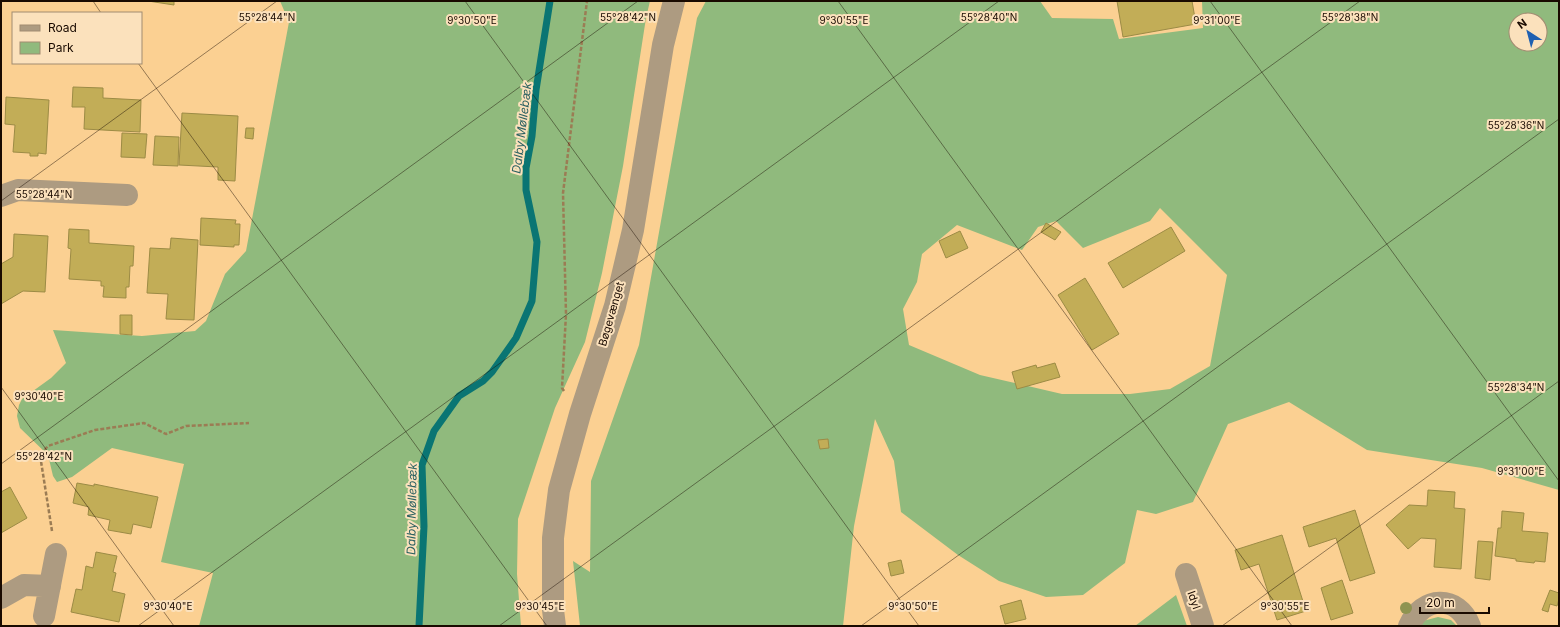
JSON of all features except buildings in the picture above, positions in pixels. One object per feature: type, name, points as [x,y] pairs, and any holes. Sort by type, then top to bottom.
[{"type":"street","name":"Bøgevænget","points":[[555,626],[553,538],[559,490],[580,414],[615,306],[633,230],[663,45],[674,1]]},
{"type":"street","points":[[1,196],[18,190],[127,195]]},
{"type":"street","points":[[44,616],[56,554]]},
{"type":"street","name":"Idyl","points":[[1186,574],[1203,626]]},
{"type":"street","points":[[1,598],[24,585],[50,586]]},
{"type":"street","points":[[1409,626],[1412,618],[1423,608],[1434,602],[1445,602],[1454,605],[1463,613],[1470,626]]},
{"type":"path","points":[[580,414],[562,388],[566,314],[563,193],[587,1]]},
{"type":"path","points":[[56,554],[40,454],[48,446],[96,430],[144,423],[166,434],[186,426],[249,422]]},
{"type":"green space","points":[[280,1],[650,1],[646,18],[623,166],[602,273],[585,342],[555,408],[518,519],[517,574],[521,626],[199,626],[213,573],[161,562],[184,464],[112,448],[72,477],[57,482],[53,476],[48,455],[20,428],[17,416],[22,399],[51,378],[66,363],[53,330],[142,336],[195,331],[206,321],[225,274],[246,251],[289,22]]},
{"type":"green space","points":[[706,1],[1040,1],[1052,18],[1113,19],[1119,39],[1203,28],[1202,1],[1559,1],[1559,490],[1482,468],[1367,450],[1289,402],[1228,424],[1193,502],[1156,514],[1137,510],[1125,563],[1083,595],[1046,597],[999,581],[958,555],[901,512],[894,461],[875,419],[854,526],[843,626],[580,626],[573,561],[590,572],[591,481],[639,345],[697,18]],"holes":[[[1160,208],[1227,275],[1210,366],[1170,389],[1130,394],[1062,394],[980,375],[909,345],[903,309],[917,282],[922,254],[957,225],[1022,250],[1038,227],[1056,221],[1083,248],[1150,221]]]},
{"type":"green space","points":[[1176,595],[1187,626],[1135,626]]},
{"type":"green space","points":[[1438,617],[1451,620],[1457,626],[1418,626],[1419,622]]},
{"type":"waterway","name":"Dalby Møllebæk","points":[[419,626],[424,526],[422,465],[434,431],[459,396],[483,381],[492,372],[516,338],[532,301],[537,242],[526,190],[526,168],[532,136],[536,90],[550,1]]}]
